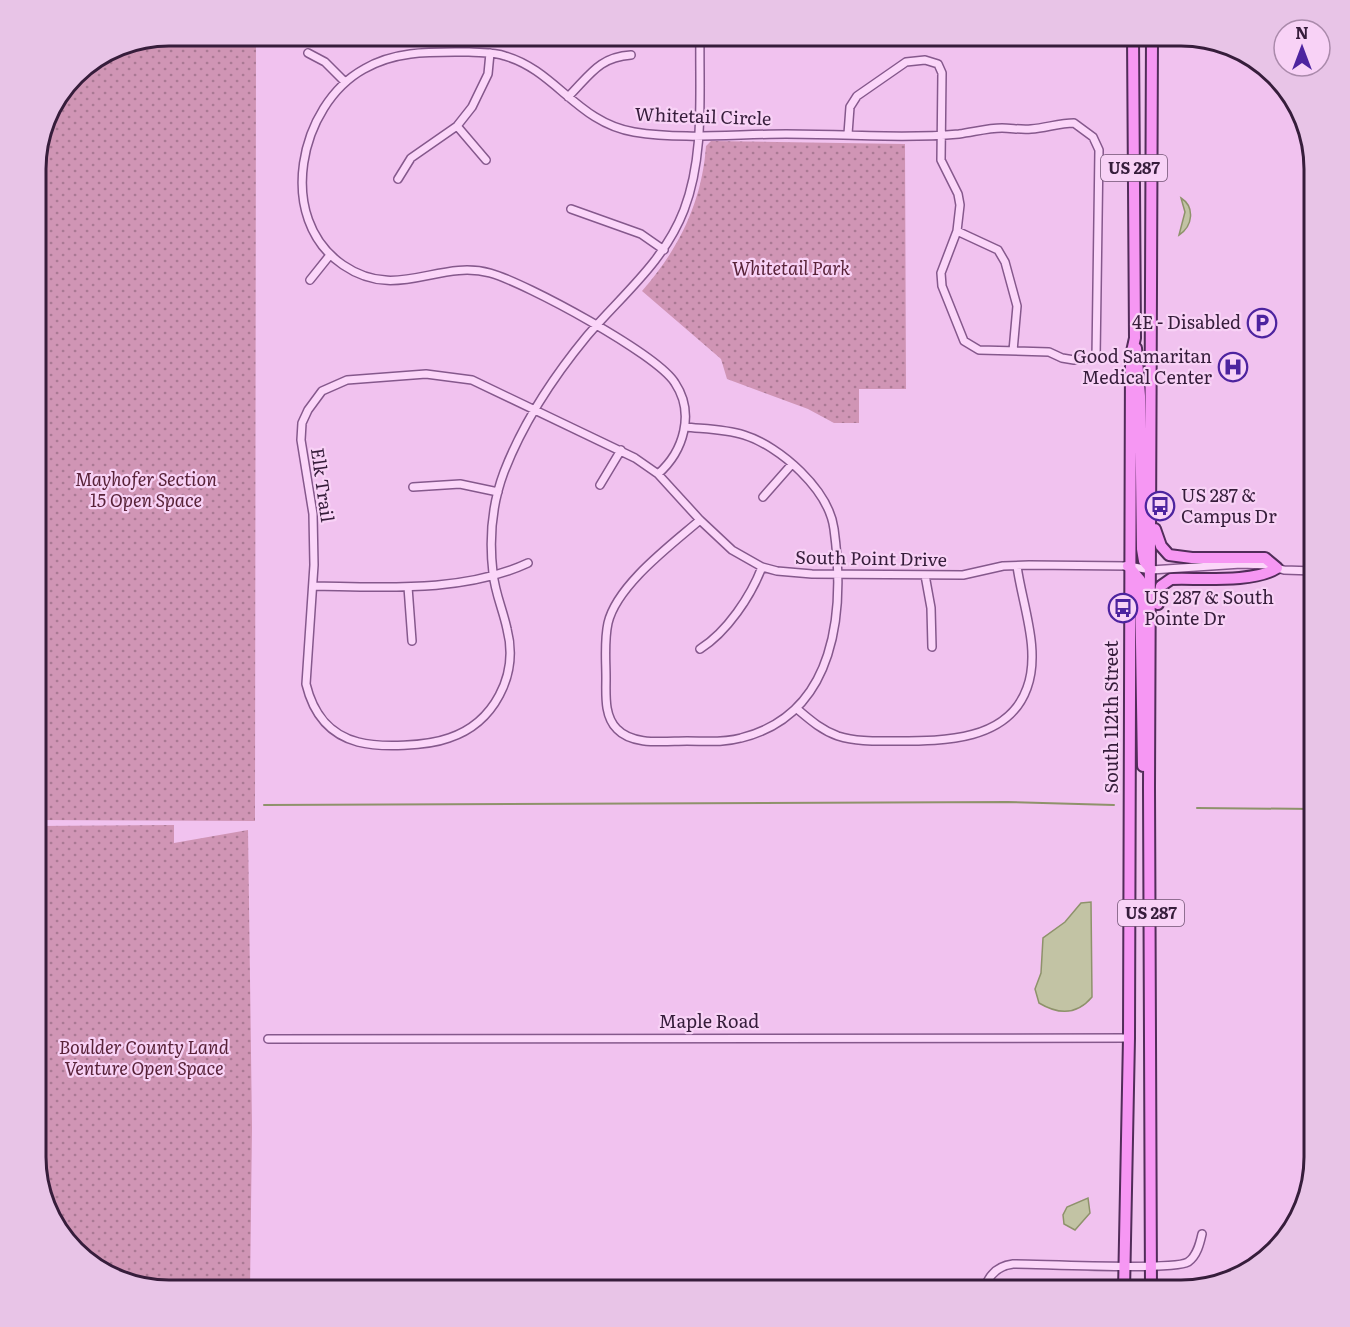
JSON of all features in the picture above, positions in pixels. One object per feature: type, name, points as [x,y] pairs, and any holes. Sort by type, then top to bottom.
[{"type":"main road","name":"South 112th Street","points":[[1124,1280],[1129,1038],[1128,566],[1131,356],[1135,338],[1133,47]]},
{"type":"main road","name":"South 112th Street","points":[[1151,1280],[1149,788],[1152,47]]},
{"type":"main road","points":[[1135,338],[1140,396],[1142,549],[1144,561],[1151,570]]},
{"type":"main road","points":[[1128,566],[1140,580],[1143,769],[1144,782],[1149,788],[1153,782],[1158,593],[1161,586],[1171,579],[1252,576],[1268,574],[1278,568],[1265,558],[1192,558],[1169,555],[1159,543],[1151,517]]},
{"type":"main road","name":"Maple Road","points":[[1129,1038],[1150,1038]]},
{"type":"street","points":[[493,574],[492,530],[498,492],[504,471],[536,409],[551,384],[596,326],[664,250],[689,196],[698,134],[700,47]]},
{"type":"street","points":[[308,53],[324,62],[345,82]]},
{"type":"street","name":"Whitetail Circle","points":[[658,474],[674,457],[685,427],[682,396],[670,375],[552,300],[490,273],[460,271],[397,282],[359,274],[330,255],[315,235],[308,220],[303,178],[310,134],[331,98],[345,82],[361,70],[395,56],[410,53],[490,53],[522,63],[593,118],[628,131],[649,134],[940,135],[1001,128],[1028,129],[1074,123],[1091,135],[1099,150],[1098,354],[1093,360],[1074,360],[1049,352],[979,350],[963,341],[946,302],[941,277],[957,231],[960,205],[958,194],[942,160],[940,135]]},
{"type":"street","points":[[398,179],[411,158],[456,126],[481,91],[488,74],[490,53]]},
{"type":"street","points":[[568,97],[602,61],[613,56],[631,55]]},
{"type":"street","points":[[848,134],[850,107],[857,96],[906,62],[925,60],[938,64],[941,70],[940,135]]},
{"type":"street","points":[[456,126],[486,160]]},
{"type":"street","points":[[571,209],[628,228],[664,250]]},
{"type":"street","points":[[957,231],[998,250],[1005,262],[1017,306],[1013,351]]},
{"type":"street","points":[[310,280],[330,255]]},
{"type":"street","name":"Elk Trail","points":[[493,574],[510,649],[505,685],[498,700],[487,714],[457,735],[432,742],[402,744],[369,744],[348,739],[326,725],[318,716],[310,700],[306,678],[314,586],[312,514],[300,438],[308,410],[322,391],[347,380],[449,375],[472,380],[536,409]]},
{"type":"street","name":"South Point Drive","points":[[536,409],[621,450],[658,474],[700,520],[732,550],[762,567],[790,573],[963,575],[1017,566],[1128,566],[1151,570],[1241,564],[1304,570]]},
{"type":"street","points":[[685,427],[742,434],[777,451],[816,489],[830,513],[836,542],[837,612],[832,647],[813,687],[796,708],[763,730],[726,741],[636,739],[618,730],[611,722],[607,712],[606,633],[614,607],[646,569],[700,520]]},
{"type":"street","points":[[600,485],[621,450]]},
{"type":"street","points":[[763,497],[792,465]]},
{"type":"street","points":[[413,488],[460,484],[498,492]]},
{"type":"street","points":[[314,586],[408,587],[510,571],[528,563]]},
{"type":"street","points":[[796,708],[818,726],[835,735],[870,741],[953,739],[970,736],[1001,722],[1023,698],[1032,669],[1032,650],[1017,566]]},
{"type":"street","points":[[700,649],[714,637],[743,602],[762,567]]},
{"type":"street","points":[[925,575],[931,608],[932,647]]},
{"type":"street","points":[[408,587],[412,641]]},
{"type":"street","name":"Maple Road","points":[[268,1039],[1129,1038]]},
{"type":"street","points":[[987,1280],[1005,1265],[1175,1266],[1190,1261],[1196,1253],[1202,1234]]},
{"type":"green space","name":"Mayhofer Section 15 Open Space","points":[[256,47],[255,821],[46,820],[47,162],[49,146],[59,115],[67,101],[83,83],[108,63],[146,49]]},
{"type":"green space","name":"Whitetail Park","points":[[711,141],[905,144],[906,389],[859,389],[859,423],[834,423],[808,409],[727,379],[721,359],[642,291],[667,258],[686,224],[700,186],[706,146]]},
{"type":"green space","name":"Boulder County Land Venture Open Space","points":[[174,825],[174,843],[248,830],[252,1127],[250,1280],[170,1280],[130,1274],[101,1260],[89,1250],[67,1226],[56,1204],[49,1181],[46,1157],[46,826]]},
{"type":"shaded area","points":[[1181,198],[1189,206],[1190,216],[1187,227],[1179,235],[1185,212]]},
{"type":"shaded area","points":[[1091,902],[1092,997],[1074,1010],[1061,1011],[1046,1007],[1039,1003],[1035,989],[1041,973],[1043,938],[1065,922],[1081,903]]},
{"type":"shaded area","points":[[1088,1198],[1090,1213],[1075,1230],[1064,1224],[1063,1215],[1067,1207]]},
{"type":"waterway","points":[[264,805],[1008,802],[1114,805]]},
{"type":"waterway","points":[[1197,808],[1304,809]]},
{"type":"place","name":"4E - Disabled","points":[[1262,323]]},
{"type":"place","name":"Good Samaritan Medical Center","points":[[1233,367]]},
{"type":"place","name":"US 287 & Campus Dr","points":[[1160,506]]},
{"type":"place","name":"US 287 & South Pointe Dr","points":[[1123,608]]}]
